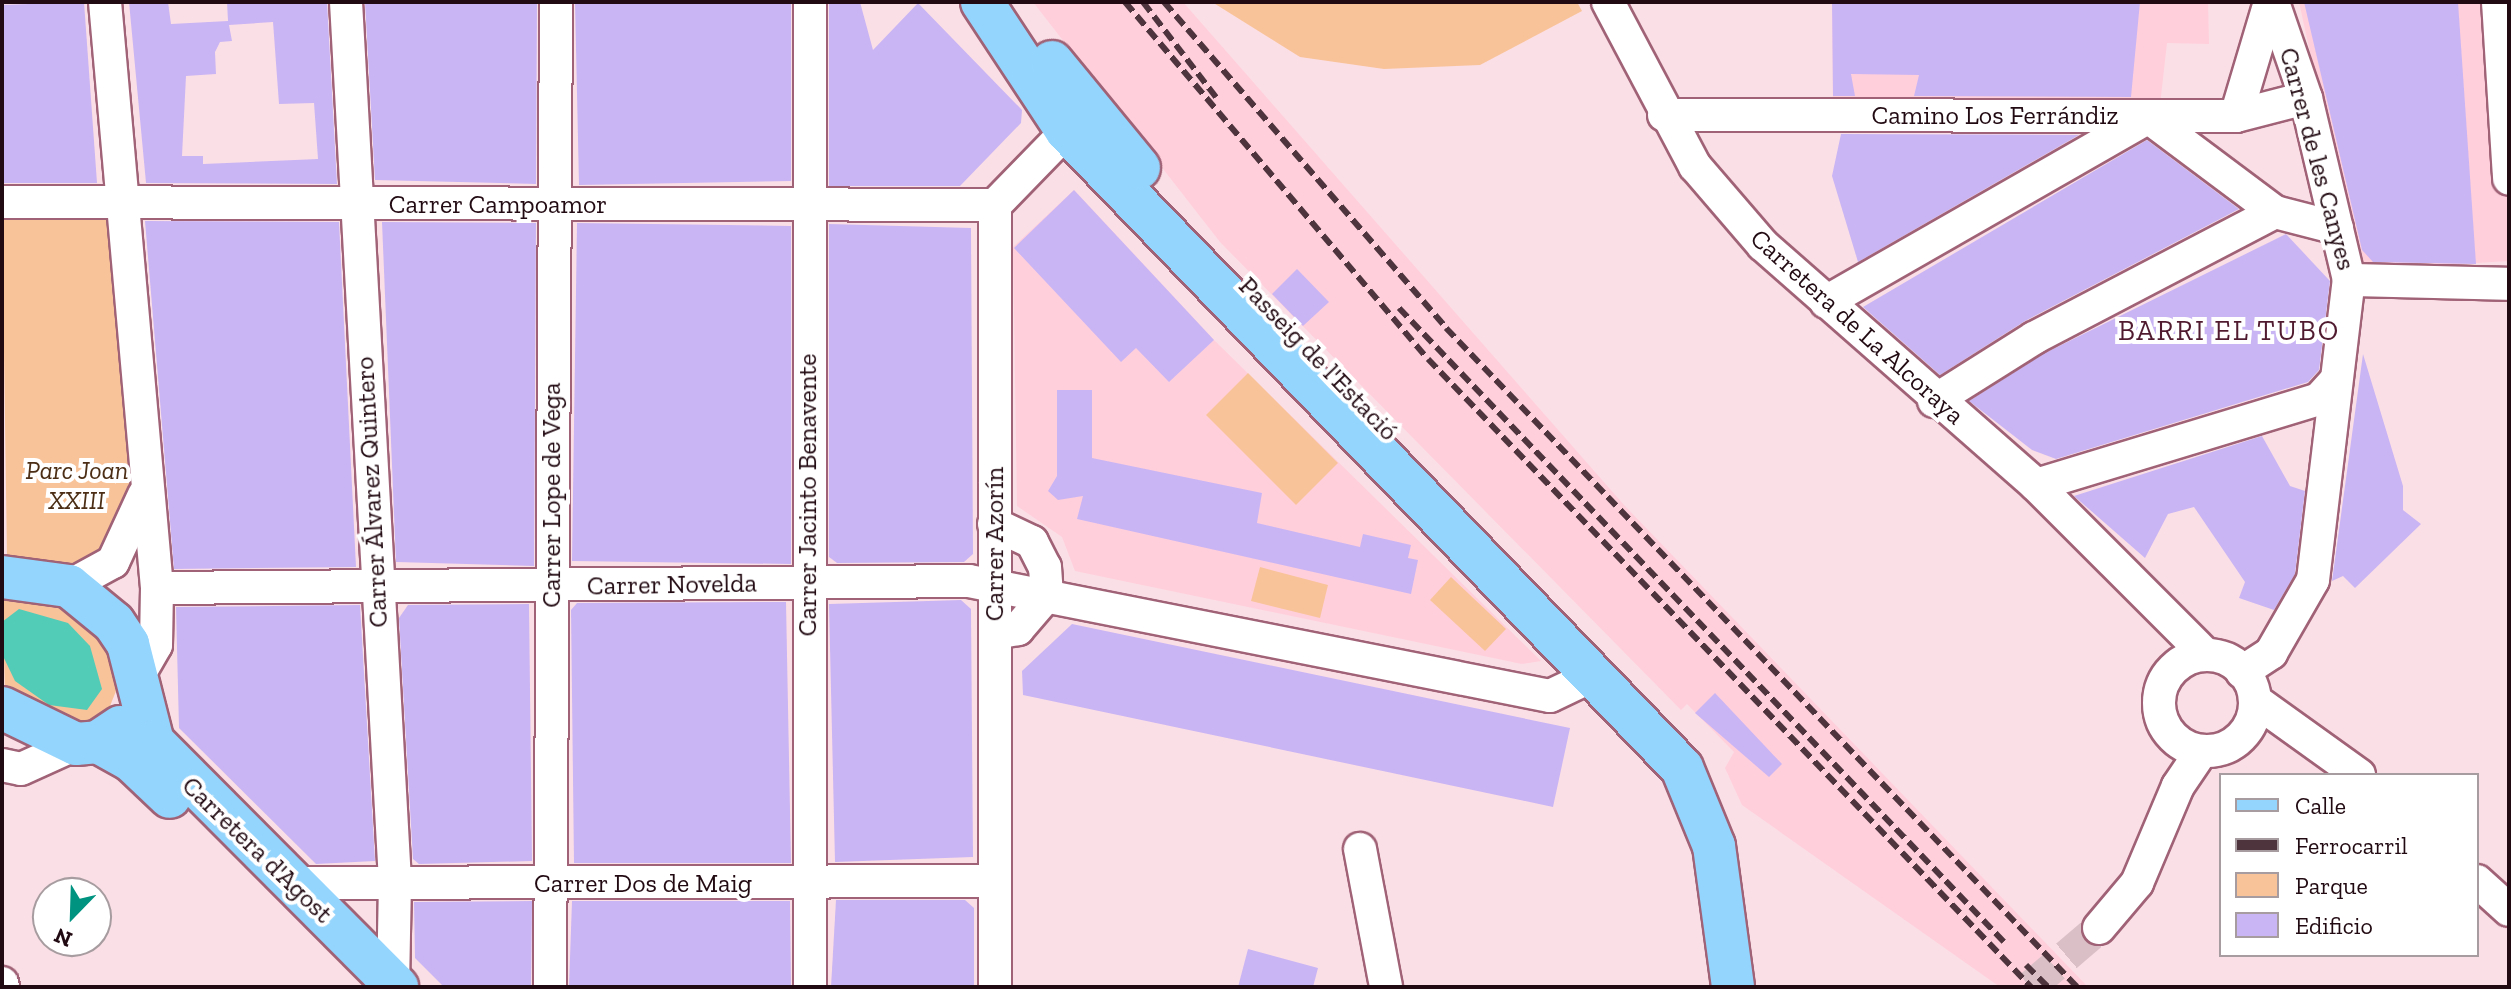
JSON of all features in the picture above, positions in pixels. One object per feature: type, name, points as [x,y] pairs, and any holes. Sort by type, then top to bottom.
[{"type":"main road","name":"Passeig de l'Estació","points":[[982,2],[1067,131],[1590,677],[1682,768],[1714,846],[1733,987]]},
{"type":"main road","name":"Passeig de l'Estació","points":[[1010,2],[1068,86],[1185,222],[1646,697],[1709,767],[1738,846],[1758,987]]},
{"type":"main road","points":[[4,575],[69,586]]},
{"type":"main road","name":"Carretera d'Agost","points":[[69,586],[114,623],[153,742],[175,771],[294,883],[383,986]]},
{"type":"main road","points":[[87,743],[120,727],[137,689]]},
{"type":"main road","name":"Carretera d'Agost","points":[[2,708],[132,761],[383,986]]},
{"type":"street","points":[[105,2],[145,492],[157,588],[156,645],[137,689]]},
{"type":"street","name":"Carrer Álvarez Quintero","points":[[346,2],[395,882],[383,986]]},
{"type":"street","name":"Carrer Lope de Vega","points":[[550,987],[556,2]]},
{"type":"street","name":"Carrer Jacinto Benavente","points":[[810,2],[807,583],[810,987]]},
{"type":"street","name":"Carretera de La Alcoraya","points":[[1608,2],[1664,115],[1695,166],[1763,245],[1934,401],[2036,485],[2206,655]]},
{"type":"street","points":[[2236,116],[2271,2]]},
{"type":"street","name":"Carrer de les Canyes","points":[[2242,672],[2271,653],[2313,580],[2349,280],[2306,98],[2271,2]]},
{"type":"street","points":[[2498,2],[2509,179]]},
{"type":"street","points":[[1826,302],[2148,117],[2236,116],[2306,98]]},
{"type":"street","name":"Camino Los Ferrándiz","points":[[1664,115],[2148,117],[2283,217]]},
{"type":"street","points":[[995,205],[1067,131]]},
{"type":"street","name":"Carrer Campoamor","points":[[2,202],[122,205],[995,205]]},
{"type":"street","name":"Carrer Azorín","points":[[995,205],[995,987]]},
{"type":"street","points":[[1934,401],[2034,338],[2283,217],[2337,228]]},
{"type":"street","points":[[2349,280],[2509,284]]},
{"type":"street","points":[[2036,485],[2319,399],[2335,381]]},
{"type":"street","points":[[69,586],[113,562],[145,492]]},
{"type":"street","points":[[994,524],[1032,542],[1045,567],[1047,595],[1018,629],[995,633]]},
{"type":"street","name":"Carrer Novelda","points":[[157,588],[807,583],[994,586],[1550,696],[1590,677]]},
{"type":"street","points":[[2162,608],[2175,665],[2158,709],[2189,747]]},
{"type":"street","points":[[2175,665],[2206,655],[2242,672],[2256,701],[2310,744],[2356,773]]},
{"type":"street","points":[[2244,736],[2256,701]]},
{"type":"street","points":[[2189,747],[2244,736],[2310,744]]},
{"type":"street","points":[[8,775],[87,743]]},
{"type":"street","points":[[2099,928],[2137,883],[2178,786],[2189,747]]},
{"type":"street","points":[[1360,849],[1386,987]]},
{"type":"street","name":"Carrer Dos de Maig","points":[[294,883],[549,885],[993,881]]},
{"type":"street","points":[[2479,883],[2509,910]]},
{"type":"shaded area","points":[[1033,2],[1183,2],[1624,505],[2088,987],[2000,987],[1742,805],[1725,768],[1734,752],[1687,704],[1681,710],[1220,242]]},
{"type":"shaded area","points":[[1832,2],[2208,2],[2209,44],[2167,43],[2160,105],[1833,102]]},
{"type":"shaded area","points":[[2299,2],[2509,2],[2509,261],[2358,270]]},
{"type":"shaded area","points":[[1074,190],[1214,340],[1541,661],[1522,664],[1075,571],[1062,537],[1017,506],[1013,247]]},
{"type":"shaded area","points":[[19,609],[68,623],[90,646],[102,689],[87,710],[49,705],[15,681],[2,654],[2,622]]},
{"type":"green space","points":[[1212,2],[1577,2],[1582,11],[1480,65],[1384,69],[1300,57]]},
{"type":"green space","name":"Parc Joan XXIII","points":[[134,210],[155,529],[78,573],[7,559],[2,212]]},
{"type":"green space","points":[[1248,373],[1338,463],[1296,505],[1206,415]]},
{"type":"green space","points":[[1260,567],[1328,585],[1320,618],[1251,601]]},
{"type":"green space","points":[[1451,577],[1506,629],[1485,651],[1430,600]]},
{"type":"green space","points":[[10,595],[54,598],[111,644],[122,676],[106,716],[76,726],[5,690],[2,599]]},
{"type":"building","points":[[84,2],[97,183],[2,183],[2,5]]},
{"type":"building","points":[[129,2],[168,2],[171,24],[228,21],[227,2],[327,2],[337,184],[146,183]],"holes":[[[273,22],[279,104],[314,103],[318,159],[203,164],[203,156],[182,156],[186,76],[216,74],[215,52],[220,42],[232,41],[229,25]]]},
{"type":"building","points":[[365,2],[537,2],[536,184],[375,180]]},
{"type":"building","points":[[575,2],[791,2],[791,181],[579,185]]},
{"type":"building","points":[[829,2],[860,2],[873,50],[918,3],[1022,110],[1021,123],[960,186],[829,186]]},
{"type":"building","points":[[1832,2],[2140,2],[2131,97],[1914,96],[1919,75],[1851,74],[1855,96],[1833,96]]},
{"type":"building","points":[[2304,2],[2458,2],[2476,264],[2373,262],[2362,250]]},
{"type":"building","points":[[1841,134],[2079,135],[1858,262],[1832,176]]},
{"type":"building","points":[[2147,140],[2239,209],[2025,321],[1940,375],[1863,307]]},
{"type":"building","points":[[1074,190],[1214,340],[1169,382],[1136,348],[1121,362],[1014,248]]},
{"type":"building","points":[[145,221],[339,222],[356,567],[174,569]]},
{"type":"building","points":[[382,222],[536,223],[534,566],[396,562]]},
{"type":"building","points":[[577,223],[791,226],[791,564],[572,561]]},
{"type":"building","points":[[829,224],[971,228],[973,554],[964,562],[837,563],[829,557]]},
{"type":"building","points":[[2286,234],[2330,281],[2319,370],[2308,382],[2056,459],[2032,450],[1969,401],[2043,354]]},
{"type":"building","points":[[1297,269],[1329,302],[1303,326],[1272,294]]},
{"type":"building","points":[[2363,354],[2403,486],[2403,510],[2421,524],[2355,588],[2343,576],[2332,581]]},
{"type":"building","points":[[1057,390],[1092,390],[1092,458],[1262,493],[1257,523],[1360,547],[1363,534],[1411,545],[1408,558],[1418,560],[1411,594],[1077,519],[1083,496],[1058,500],[1048,491],[1057,476]]},
{"type":"building","points":[[2262,436],[2290,486],[2305,491],[2295,574],[2274,610],[2239,598],[2245,582],[2194,507],[2168,514],[2145,558],[2074,496]]},
{"type":"building","points":[[961,600],[971,609],[973,857],[835,862],[829,604]]},
{"type":"building","points":[[786,602],[791,863],[574,863],[571,610],[577,603]]},
{"type":"building","points":[[529,604],[532,861],[419,864],[413,859],[399,618],[408,605]]},
{"type":"building","points":[[360,605],[375,861],[316,864],[179,728],[176,607]]},
{"type":"building","points":[[1072,624],[1570,728],[1553,807],[1023,695],[1022,671]]},
{"type":"building","points":[[1715,693],[1782,764],[1769,777],[1695,713]]},
{"type":"building","points":[[836,900],[965,900],[974,908],[974,987],[831,987]]},
{"type":"building","points":[[532,901],[531,987],[444,987],[415,958],[414,902]]},
{"type":"building","points":[[572,901],[790,901],[791,987],[569,987]]},
{"type":"building","points":[[1248,949],[1318,968],[1313,987],[1238,987]]},
{"type":"tunnel","points":[[2030,987],[2099,928]]},
{"type":"railway","points":[[1125,2],[1428,359],[2031,987]]},
{"type":"railway","points":[[1143,2],[1216,97]]},
{"type":"railway","points":[[1164,2],[1446,328],[2077,987]]},
{"type":"railway","points":[[1399,308],[2004,942]]},
{"type":"railway","points":[[2026,965],[2048,987]]},
{"type":"district","name":"BARRI EL TUBO","points":[[2229,331]]}]
